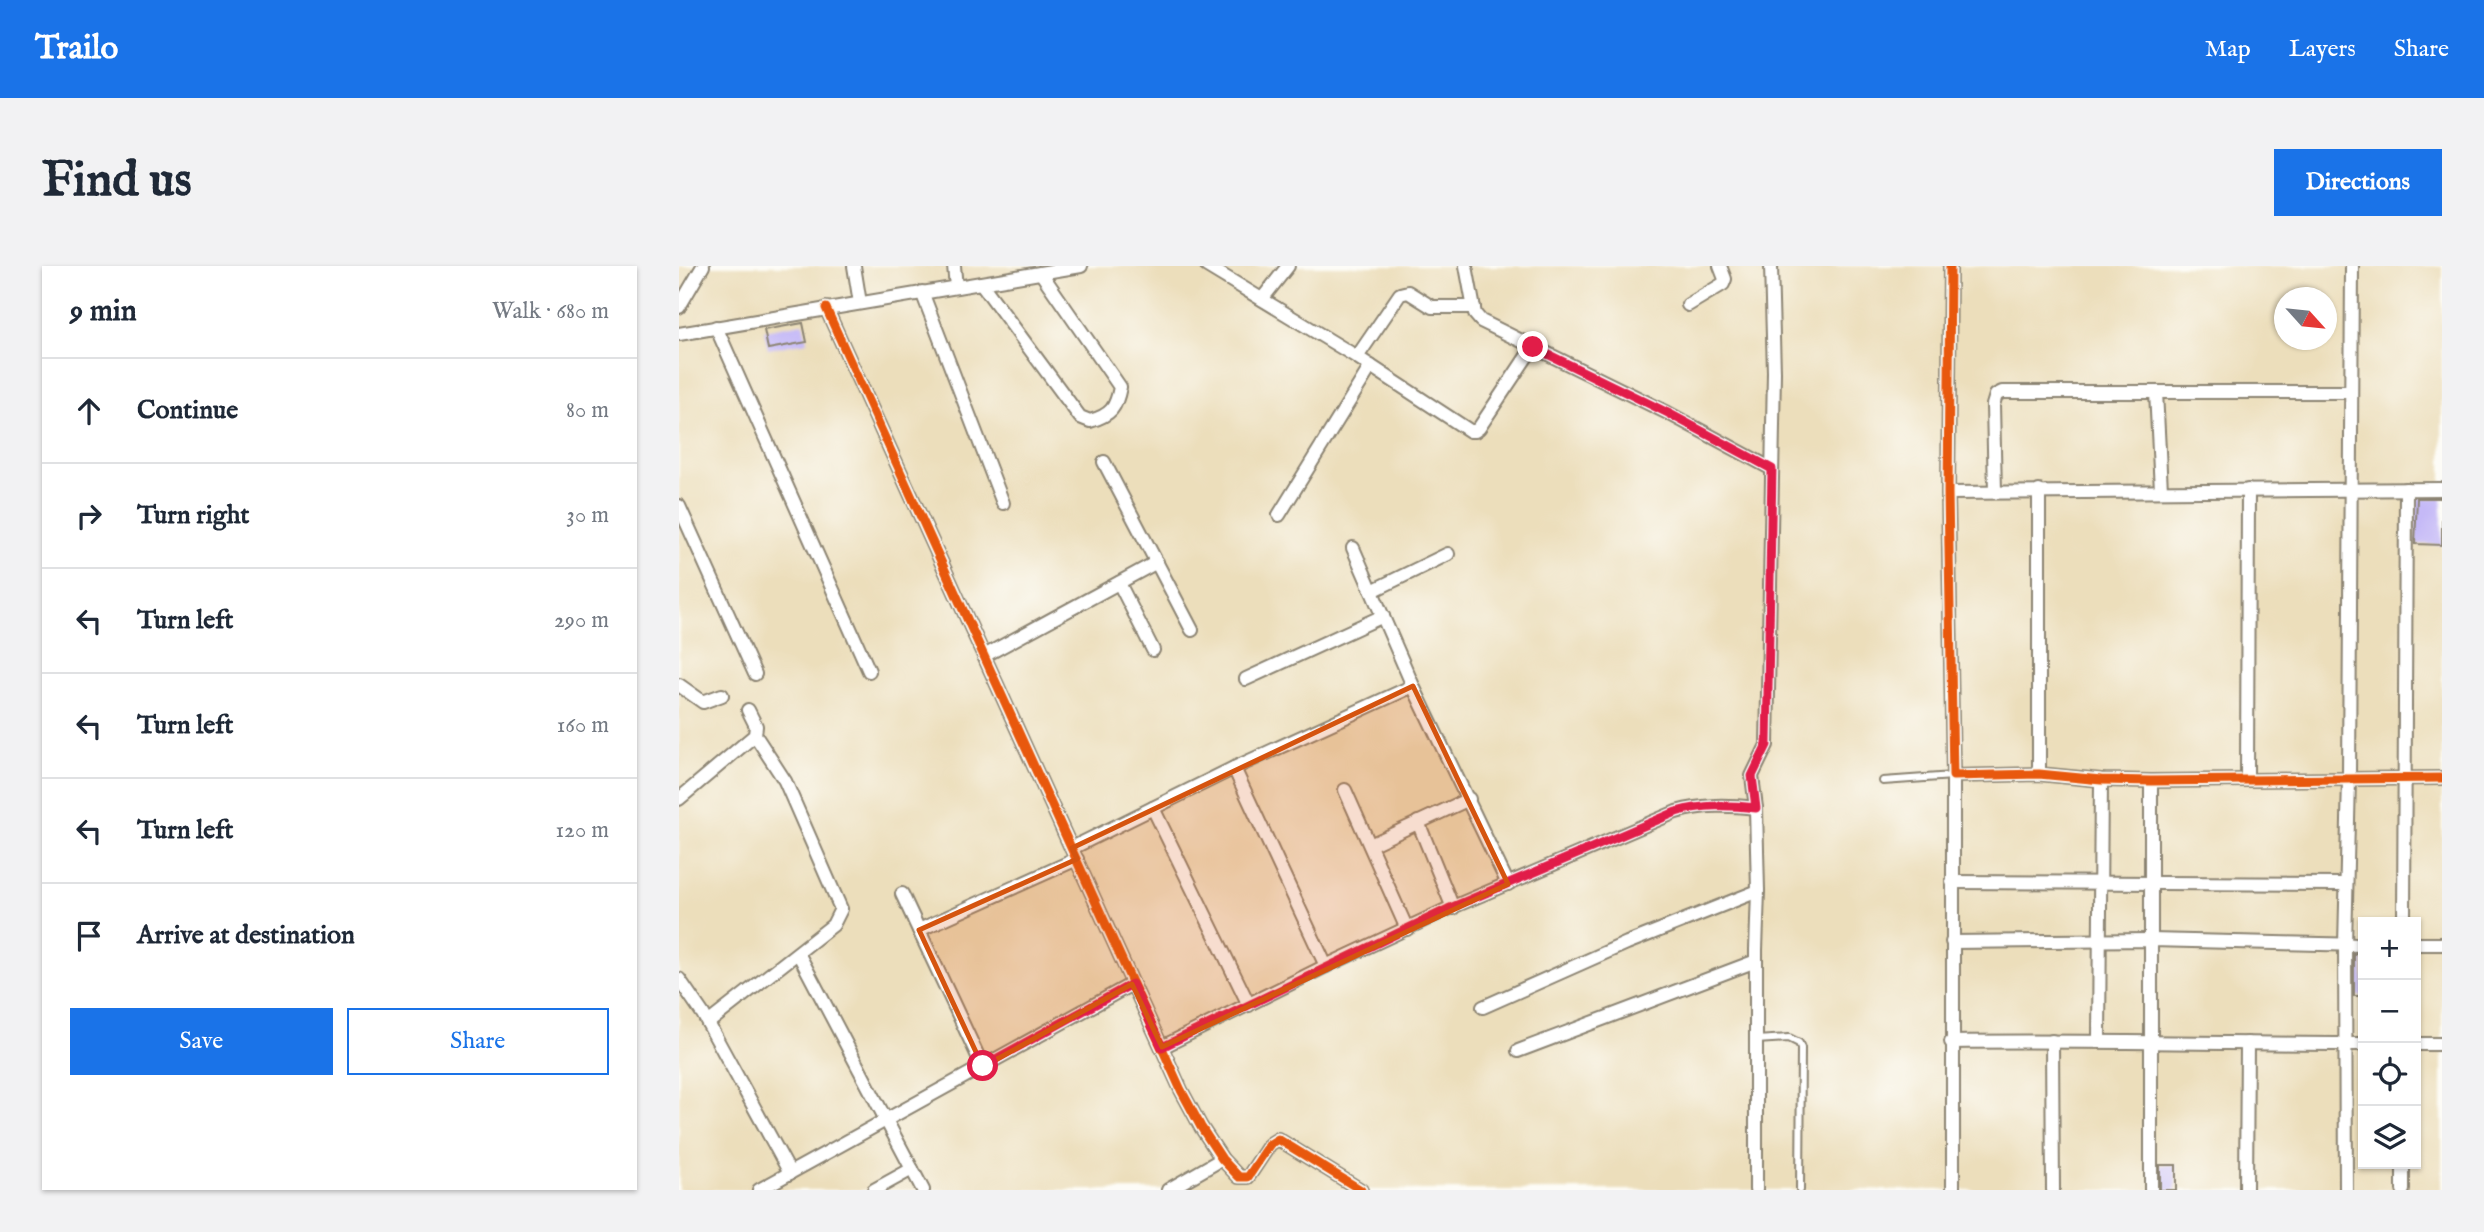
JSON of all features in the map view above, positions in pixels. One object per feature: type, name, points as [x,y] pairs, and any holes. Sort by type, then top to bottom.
[{"type":"street","points":[[679,307],[703,266]]},
{"type":"street","points":[[853,266],[860,303]]},
{"type":"street","points":[[954,266],[956,287]]},
{"type":"street","points":[[679,334],[1081,266]]},
{"type":"street","points":[[1207,266],[1371,366],[1463,427],[1475,431],[1482,425],[1533,347]]},
{"type":"street","points":[[1262,299],[1288,266]]},
{"type":"street","points":[[1466,266],[1475,314],[1481,321],[1668,413],[1772,469]]},
{"type":"street","points":[[1688,305],[1723,284],[1725,279],[1720,266]]},
{"type":"street","points":[[1756,1190],[1758,891],[1756,808],[1752,776],[1767,745],[1773,372],[1771,266]]},
{"type":"street","points":[[1950,266],[1948,493],[1953,776],[1953,1190]]},
{"type":"street","points":[[2346,1190],[2345,945],[2349,779],[2352,266]]},
{"type":"street","points":[[981,283],[1080,417],[1090,421],[1102,418],[1117,405],[1120,387],[1041,273]]},
{"type":"street","points":[[922,292],[1003,503]]},
{"type":"street","points":[[1357,358],[1400,293],[1408,292],[1432,307],[1474,307]]},
{"type":"street","points":[[826,308],[1132,984],[1201,1127],[1234,1174],[1245,1178],[1252,1172],[1272,1141],[1280,1140],[1361,1190]]},
{"type":"street","points":[[716,327],[869,671]]},
{"type":"street","points":[[1279,515],[1371,366]]},
{"type":"street","points":[[1995,492],[1993,405],[1996,395],[2007,391],[2350,393]]},
{"type":"street","points":[[2156,392],[2161,491]]},
{"type":"street","points":[[1104,462],[1192,630]]},
{"type":"street","points":[[2404,917],[2406,489]]},
{"type":"street","points":[[1948,493],[2442,489]]},
{"type":"street","points":[[2247,780],[2248,490]]},
{"type":"street","points":[[2039,491],[2039,774]]},
{"type":"street","points":[[679,506],[755,674]]},
{"type":"street","points":[[1353,548],[1413,686],[1508,884]]},
{"type":"street","points":[[1372,591],[1448,554]]},
{"type":"street","points":[[984,656],[1157,562]]},
{"type":"street","points":[[1119,583],[1153,650]]},
{"type":"street","points":[[1245,679],[1383,616]]},
{"type":"street","points":[[679,685],[702,702],[722,695]]},
{"type":"street","points":[[919,930],[1074,853],[1153,808],[1413,686]]},
{"type":"street","points":[[708,1023],[833,926],[841,909],[785,781],[755,735],[756,726],[748,710]]},
{"type":"street","points":[[681,794],[755,735]]},
{"type":"street","points":[[1234,768],[1327,966]]},
{"type":"street","points":[[1953,776],[2039,774],[2101,780],[2151,781],[2406,776],[2442,778]]},
{"type":"street","points":[[2099,1040],[2101,780]]},
{"type":"street","points":[[2151,781],[2151,1190]]},
{"type":"street","points":[[1345,790],[1407,929]]},
{"type":"street","points":[[1370,845],[1469,799]]},
{"type":"street","points":[[1162,1047],[1407,929],[1676,812],[1703,806],[1756,808]]},
{"type":"street","points":[[1153,808],[1249,1005]]},
{"type":"street","points":[[1418,822],[1453,908]]},
{"type":"street","points":[[1952,882],[2346,884]]},
{"type":"street","points":[[1483,1007],[1627,943],[1758,891]]},
{"type":"street","points":[[902,894],[983,1066]]},
{"type":"street","points":[[1952,942],[2151,940],[2358,945]]},
{"type":"street","points":[[2421,944],[2442,944]]},
{"type":"street","points":[[798,953],[923,1190]]},
{"type":"street","points":[[1518,1051],[1756,961]]},
{"type":"street","points":[[679,979],[708,1023],[790,1173]]},
{"type":"street","points":[[759,1190],[1132,984]]},
{"type":"street","points":[[1951,1041],[2358,1044]]},
{"type":"street","points":[[2052,1041],[2053,1190]]},
{"type":"street","points":[[2246,1190],[2247,1043]]},
{"type":"street","points":[[2421,1044],[2442,1044]]},
{"type":"street","points":[[1174,1189],[1222,1159]]},
{"type":"street","points":[[874,1190],[912,1169]]},
{"type":"street","points":[[2403,1169],[2403,1190]]},
{"type":"lane","points":[[1882,781],[1953,776]]},
{"type":"lane","points":[[1756,1040],[1795,1039],[1801,1048],[1800,1190]]},
{"type":"highlighted area","points":[[1413,686],[1508,884],[1162,1047],[1132,984],[983,1067],[919,930],[1077,859],[1072,848]]},
{"type":"building","points":[[803,323],[807,342],[768,349],[764,330]]},
{"type":"building","points":[[2417,498],[2442,498],[2442,545],[2415,544]]},
{"type":"building","points":[[2354,954],[2358,954],[2358,996],[2354,996]]},
{"type":"building","points":[[2160,1165],[2176,1165],[2176,1190],[2160,1190]]},
{"type":"cycle path","points":[[1950,266],[1948,493],[1953,776],[2039,774],[2101,780],[2151,781],[2442,778]]},
{"type":"cycle path","points":[[826,308],[1181,1090],[1201,1127],[1222,1159],[1239,1177],[1248,1177],[1270,1144],[1278,1139],[1361,1190]]},
{"type":"route","points":[[983,1066],[1132,984],[1162,1047],[1448,909],[1676,812],[1703,806],[1756,808],[1752,776],[1767,745],[1772,469],[1668,413],[1533,347]]}]
